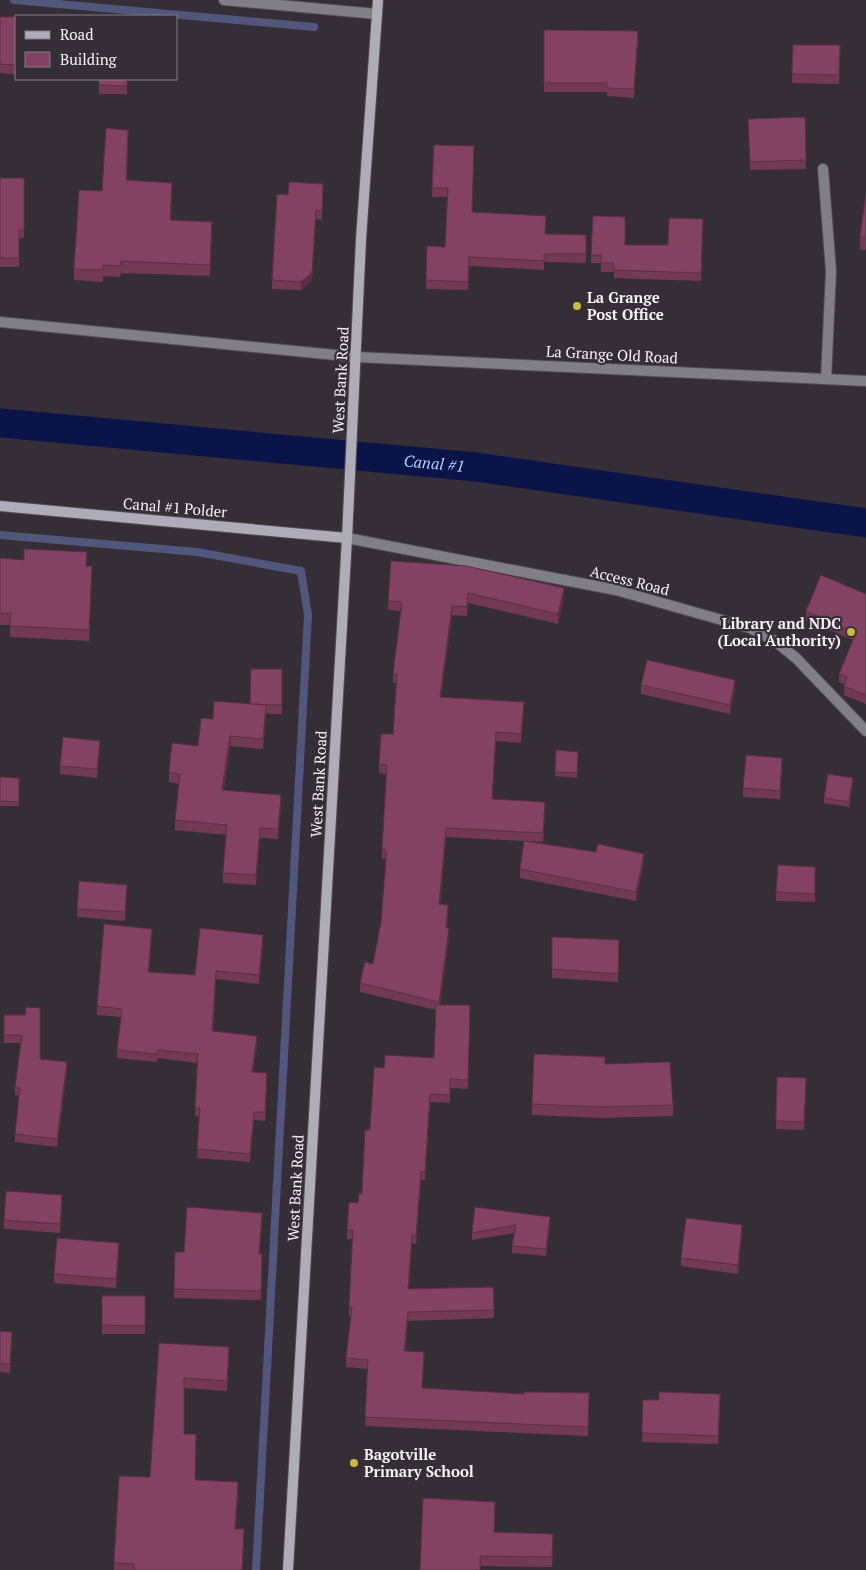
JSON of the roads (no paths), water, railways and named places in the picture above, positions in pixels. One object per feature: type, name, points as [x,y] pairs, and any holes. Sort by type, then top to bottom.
[{"type":"street","points":[[224,0],[377,14]]},
{"type":"street","name":"West Bank Road","points":[[288,1570],[347,538],[354,385],[378,0]]},
{"type":"street","points":[[823,169],[831,271],[826,379]]},
{"type":"street","name":"La Grange Old Road","points":[[0,322],[356,357],[866,380]]},
{"type":"street","name":"Canal #1 Polder","points":[[0,506],[347,538]]},
{"type":"street","name":"Access Road","points":[[347,538],[616,590],[750,628],[775,640],[796,658],[866,731]]},
{"type":"waterway","points":[[14,0],[314,27]]},
{"type":"waterway","name":"Canal #1","points":[[0,423],[476,467],[866,523]]},
{"type":"waterway","points":[[0,535],[197,552],[301,571],[308,615],[256,1570]]},
{"type":"place","name":"La Grange Post Office","points":[[577,306]]},
{"type":"place","name":"Library and NDC (Local Authority)","points":[[851,632]]},
{"type":"place","name":"Bagotville Primary School","points":[[354,1463]]}]
